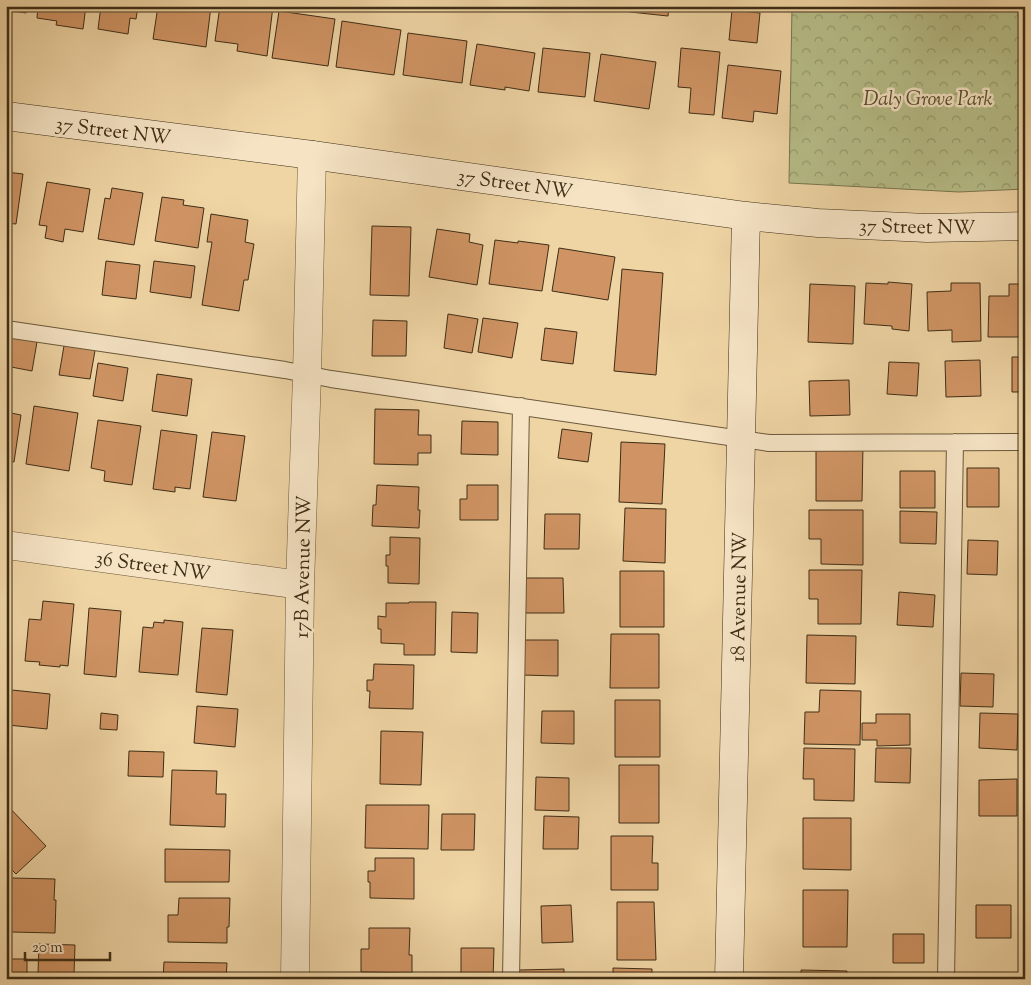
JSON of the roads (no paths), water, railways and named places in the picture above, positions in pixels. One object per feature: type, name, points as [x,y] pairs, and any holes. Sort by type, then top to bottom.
[{"type":"street","name":"37 Street NW","points":[[6,116],[312,155],[746,216],[818,223],[918,228],[1025,226]]},
{"type":"street","name":"17B Avenue NW","points":[[295,979],[300,585],[312,155]]},
{"type":"street","name":"18 Avenue NW","points":[[730,979],[746,216]]},
{"type":"street","name":"36 Street NW","points":[[6,545],[300,585]]},
{"type":"lane","points":[[6,328],[285,370],[307,375],[768,443],[1025,442]]},
{"type":"lane","points":[[511,979],[521,406]]},
{"type":"lane","points":[[946,979],[955,442]]},
{"type":"park label","name":"Daly Grove Park","points":[[928,98]]}]
